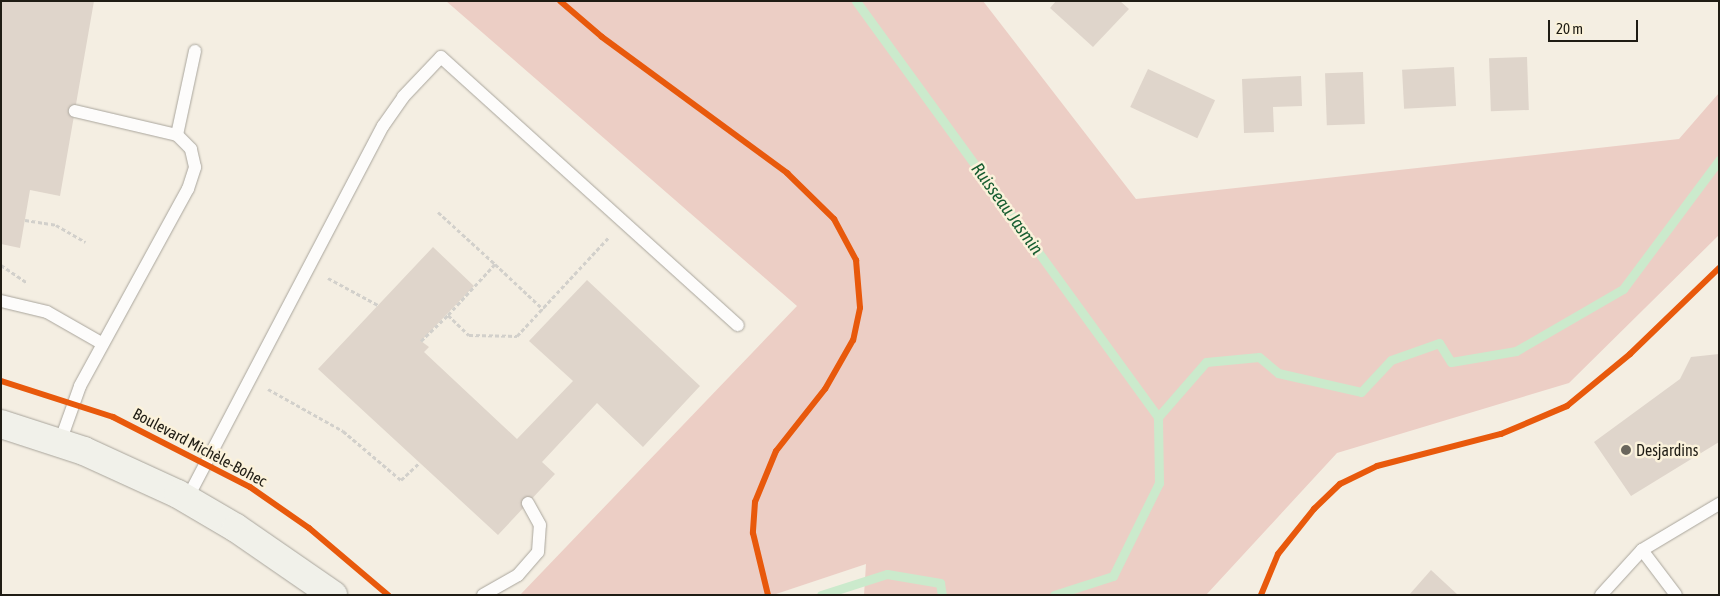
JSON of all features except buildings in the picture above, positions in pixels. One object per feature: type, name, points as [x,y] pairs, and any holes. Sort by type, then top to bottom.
[{"type":"street","points":[[1,424],[60,442],[187,499],[264,547],[333,595]]},
{"type":"street","points":[[264,547],[310,595]]},
{"type":"lane","points":[[177,135],[195,51]]},
{"type":"lane","points":[[187,499],[383,126],[403,97],[441,57],[738,325]]},
{"type":"lane","points":[[60,442],[76,396],[192,178],[194,157],[187,142],[177,135],[75,111]]},
{"type":"lane","points":[[1,301],[46,312],[103,344]]},
{"type":"lane","points":[[483,595],[518,575],[538,552],[540,525],[528,503]]},
{"type":"lane","points":[[1601,595],[1642,550],[1719,504]]},
{"type":"lane","points":[[1642,550],[1676,595]]},
{"type":"path","points":[[438,212],[542,309]]},
{"type":"path","points":[[25,220],[56,225],[86,242]]},
{"type":"path","points":[[448,315],[470,335],[517,336],[597,251]]},
{"type":"path","points":[[422,341],[495,264]]},
{"type":"path","points":[[1,265],[26,282]]},
{"type":"path","points":[[326,276],[378,305]]},
{"type":"path","points":[[265,388],[344,431],[401,480],[419,463]]},
{"type":"shaded area","points":[[446,1],[983,1],[1136,199],[1679,139],[1719,93],[1719,235],[1569,383],[1337,453],[1206,595],[864,595],[866,564],[773,595],[520,595],[797,306]]},
{"type":"waterway","name":"Ruisseau Jasmin","points":[[856,1],[1158,417]]},
{"type":"waterway","points":[[1054,595],[1113,576],[1159,483],[1158,417],[1206,362],[1259,357],[1278,373],[1361,392],[1391,360],[1439,343],[1451,362],[1516,351],[1623,289],[1719,160]]},
{"type":"waterway","points":[[821,595],[887,574],[940,583],[942,595]]},
{"type":"cycle path","points":[[560,1],[602,37],[787,173],[834,219],[856,260],[860,308],[853,340],[825,389],[776,451],[755,502],[753,533],[768,595]]},
{"type":"cycle path","points":[[1261,595],[1278,554],[1314,509],[1340,484],[1377,466],[1501,434],[1567,406],[1630,354],[1719,268]]},
{"type":"cycle path","name":"Boulevard Michèle-Bohec","points":[[1,381],[113,417],[250,487],[309,528],[388,595]]},
{"type":"place","name":"Desjardins","points":[[1626,450]]}]
